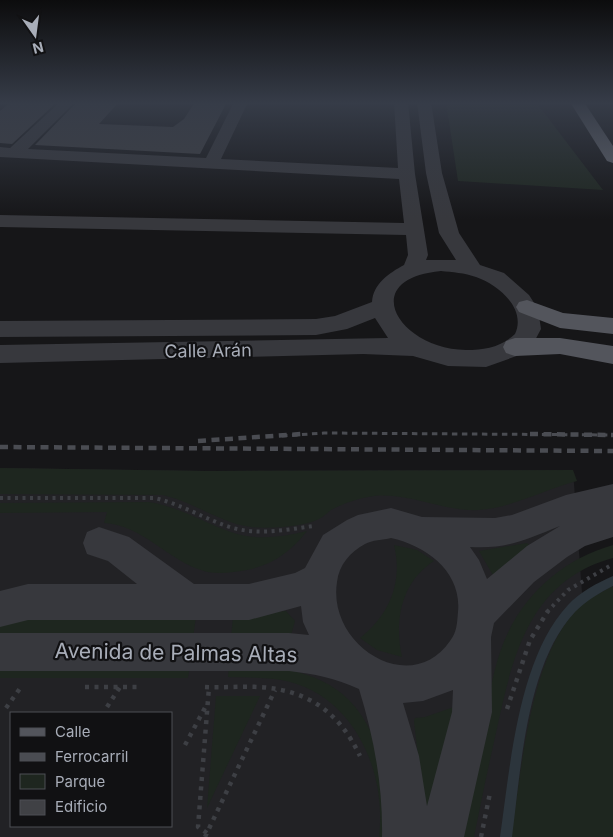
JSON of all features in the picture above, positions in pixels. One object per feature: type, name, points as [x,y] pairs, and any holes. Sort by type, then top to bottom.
[{"type":"highway","points":[[602,141],[613,158]]},
{"type":"main road","points":[[527,307],[560,320],[613,326]]},
{"type":"main road","points":[[515,347],[560,346],[613,355]]},
{"type":"street","points":[[7,153],[21,141]]},
{"type":"street","points":[[210,164],[221,141]]},
{"type":"street","points":[[404,141],[418,254],[413,269]]},
{"type":"street","points":[[430,141],[434,173],[449,233],[472,269]]},
{"type":"street","points":[[7,153],[407,174]]},
{"type":"street","points":[[0,221],[415,229]]},
{"type":"street","points":[[441,265],[472,269],[495,277],[515,290],[527,307],[530,321],[526,335],[515,347],[487,358],[451,359],[416,348],[391,329],[381,307],[384,291],[395,278],[413,269],[441,265]]},
{"type":"street","name":"Calle Arán","points":[[0,329],[316,327],[339,323],[381,307]]},
{"type":"street","name":"Calle Arán","points":[[0,354],[299,349],[362,346],[416,348]]},
{"type":"street","points":[[613,498],[566,508],[512,530],[495,533],[425,531],[391,523],[374,524],[358,529],[344,537],[332,549],[323,564],[318,580],[316,598],[319,616],[336,651],[363,672],[395,685],[416,684],[435,679],[451,669],[464,656],[475,626],[539,556],[567,540],[613,522]]},
{"type":"street","points":[[425,531],[442,542],[457,556],[468,574],[475,593],[472,712],[441,837]]},
{"type":"street","points":[[99,543],[118,548],[190,603]]},
{"type":"street","points":[[0,609],[28,602],[190,603],[258,601],[298,590],[318,580]]},
{"type":"street","name":"Avenida de Palmas Altas","points":[[0,652],[289,652],[323,656],[363,672]]},
{"type":"street","points":[[363,672],[398,752],[405,800],[405,837]]},
{"type":"path","points":[[0,498],[154,498],[172,502],[241,530],[276,532],[312,526],[316,528]]},
{"type":"path","points":[[505,719],[526,647],[541,617],[554,602],[577,584],[613,564]]},
{"type":"path","points":[[14,687],[31,687]]},
{"type":"path","points":[[6,708],[21,687]]},
{"type":"path","points":[[81,687],[149,687]]},
{"type":"path","points":[[107,707],[120,687]]},
{"type":"path","points":[[197,687],[260,687],[296,692],[320,704],[337,718],[350,737],[361,760]]},
{"type":"path","points":[[209,687],[198,827],[206,835],[275,690]]},
{"type":"path","points":[[185,745],[208,701]]},
{"type":"path","points":[[481,837],[491,787]]},
{"type":"shaded area","points":[[0,468],[208,471],[573,470],[600,837],[0,837]]},
{"type":"green space","points":[[452,141],[566,141],[603,190],[458,181]]},
{"type":"green space","points":[[0,468],[208,471],[573,470],[577,481],[496,508],[482,510],[456,509],[398,497],[374,496],[357,499],[341,505],[312,522],[285,527],[258,528],[239,525],[162,495],[0,494]]},
{"type":"green space","points":[[148,502],[170,507],[240,535],[269,537],[307,531],[288,551],[265,565],[247,570],[214,573],[204,571],[179,560],[131,530],[118,525],[104,523],[107,512],[0,513],[0,503]]},
{"type":"green space","points":[[527,543],[529,545],[494,577],[479,551]]},
{"type":"green space","points":[[394,545],[417,550],[434,561],[414,580],[407,591],[403,603],[399,630],[402,657],[377,650],[360,638],[379,619],[392,596],[397,571]]},
{"type":"green space","points":[[613,545],[613,558],[584,569],[561,585],[543,604],[529,626],[509,678],[474,837],[456,837],[495,671],[503,644],[511,626],[521,610],[546,581],[577,559]]},
{"type":"green space","points":[[613,586],[613,837],[511,837],[532,710],[552,647],[567,621],[586,601]]},
{"type":"green space","points":[[286,611],[295,621],[291,635],[231,639],[233,616]]},
{"type":"green space","points":[[196,616],[193,639],[0,638],[0,625],[15,618]]},
{"type":"green space","points":[[0,665],[190,665],[188,678],[0,678]]},
{"type":"green space","points":[[229,665],[272,667],[312,676],[345,696],[359,712],[371,732],[393,837],[379,837],[380,812],[377,786],[370,761],[360,738],[346,718],[328,701],[306,688],[275,679],[228,677]]},
{"type":"green space","points":[[216,696],[260,696],[207,808]]},
{"type":"green space","points":[[454,707],[427,837],[414,721],[415,718],[425,717]]},
{"type":"building","points":[[0,141],[15,141],[12,144],[0,143]]},
{"type":"building","points":[[39,141],[207,141],[200,154],[35,145]]},
{"type":"waterway","points":[[506,837],[523,720],[540,662],[552,636],[567,614],[588,595],[613,581]]},
{"type":"railway","points":[[282,436],[324,433],[613,435],[530,434]]},
{"type":"railway","points":[[198,441],[302,434]]},
{"type":"railway","points":[[0,447],[613,451]]}]
